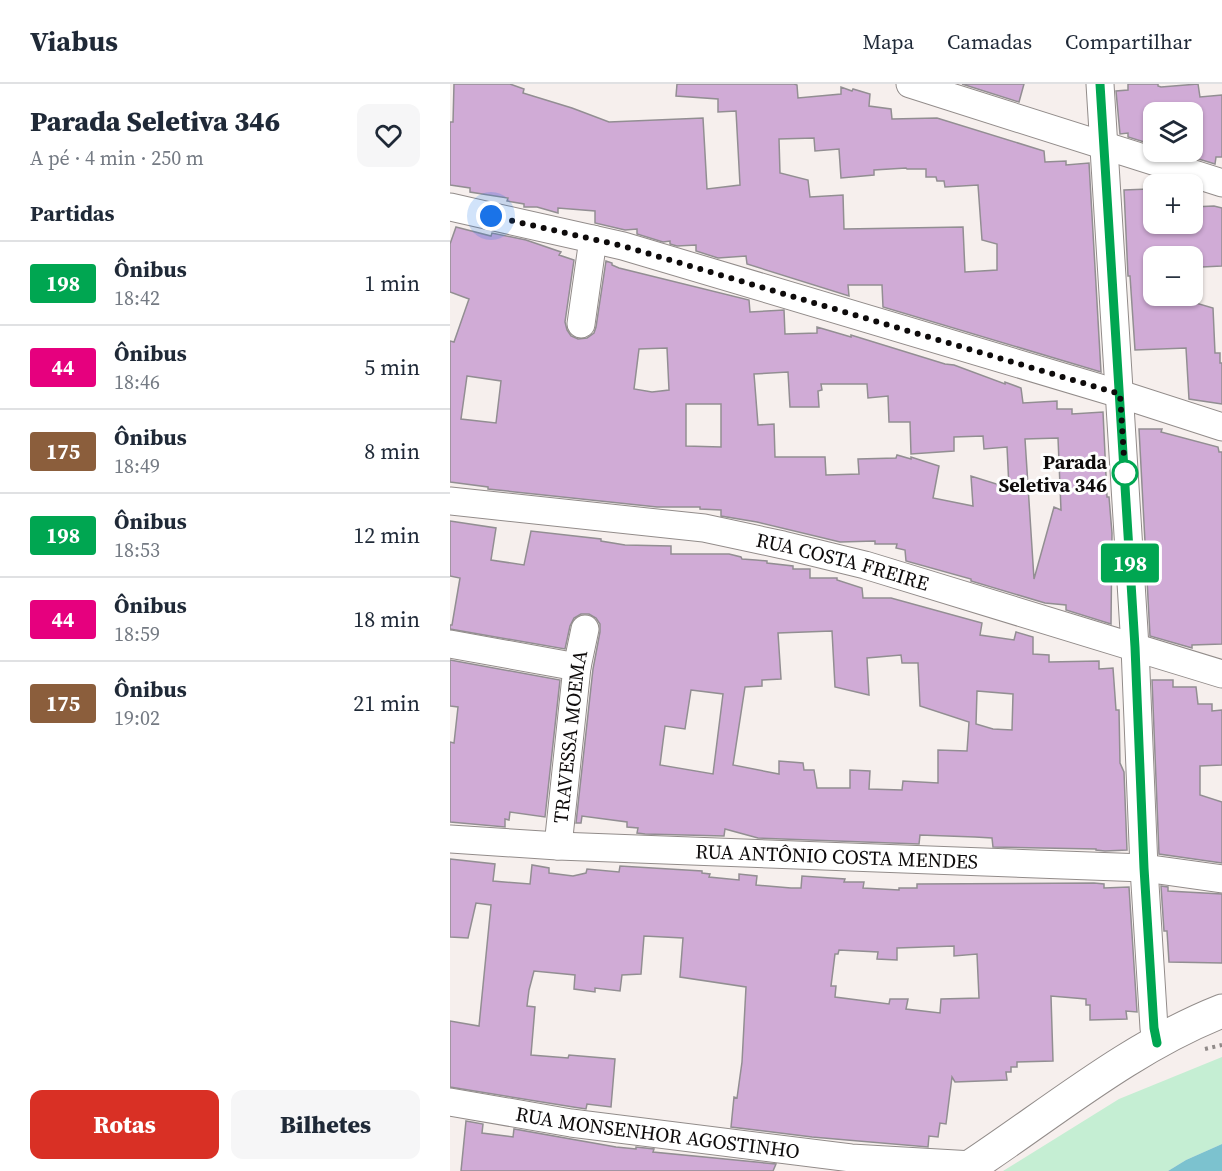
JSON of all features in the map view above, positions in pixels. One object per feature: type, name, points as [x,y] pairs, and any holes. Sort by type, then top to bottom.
[{"type":"main road","points":[[969,1168],[1036,1120],[1157,1043],[1222,1011]]},
{"type":"street","points":[[910,84],[1222,183]]},
{"type":"street","points":[[1100,84],[1135,647],[1144,868],[1154,1028],[1157,1043]]},
{"type":"street","points":[[450,207],[634,249],[1120,394],[1222,427]]},
{"type":"street","points":[[581,324],[593,239]]},
{"type":"street","name":"RUA COSTA FREIRE","points":[[450,501],[704,528],[865,565],[1222,674]]},
{"type":"street","name":"TRAVESSA MOEMA","points":[[558,846],[577,667],[585,629]]},
{"type":"street","points":[[450,644],[577,667]]},
{"type":"street","name":"RUA ANTÔNIO COSTA MENDES","points":[[450,839],[558,846],[1144,868],[1222,879]]},
{"type":"street","name":"RUA MONSENHOR AGOSTINHO","points":[[450,1102],[571,1123],[851,1158],[969,1168]]},
{"type":"green space","points":[[1222,1057],[1222,1144],[1168,1171],[1003,1171],[1119,1099]]},
{"type":"water","points":[[1222,1144],[1222,1171],[1168,1171],[1186,1160]]},
{"type":"building","points":[[454,84],[510,84],[524,89],[523,93],[609,122],[703,118],[707,189],[740,185],[736,111],[718,112],[718,99],[676,96],[677,84],[794,84],[797,85],[798,98],[841,94],[841,87],[870,94],[869,106],[891,109],[892,119],[937,118],[1044,151],[1045,162],[1066,161],[1066,165],[1089,163],[1101,372],[883,307],[882,285],[848,285],[849,296],[747,264],[746,256],[718,258],[696,251],[696,245],[677,246],[670,244],[670,241],[663,242],[637,234],[637,229],[625,230],[595,223],[595,211],[558,208],[558,213],[537,207],[524,207],[524,204],[507,201],[508,198],[470,192],[470,188],[450,185],[450,122],[453,122]],"holes":[[[814,138],[815,151],[839,149],[841,178],[874,175],[874,170],[926,169],[926,177],[936,177],[937,181],[944,181],[945,187],[978,185],[982,240],[997,244],[997,270],[965,272],[963,227],[844,229],[843,195],[810,197],[808,180],[780,173],[779,139]]]},
{"type":"building","points":[[962,84],[1024,84],[1019,102]]},
{"type":"building","points":[[1128,84],[1158,84],[1161,87],[1198,84],[1200,97],[1222,95],[1222,157],[1216,157],[1215,164],[1203,160],[1203,102],[1143,102],[1143,142],[1128,137],[1128,133],[1120,134],[1116,91],[1128,90]]},
{"type":"building","points":[[1143,189],[1143,234],[1203,234],[1203,206],[1222,208],[1222,266],[1203,267],[1203,246],[1143,246],[1143,306],[1203,305],[1213,308],[1215,353],[1220,353],[1220,363],[1222,363],[1222,404],[1189,399],[1186,348],[1135,350],[1130,276],[1128,276],[1124,190]]},
{"type":"building","points":[[456,227],[491,236],[492,233],[526,240],[561,252],[559,255],[574,260],[565,322],[571,336],[578,339],[587,338],[594,333],[606,261],[619,268],[749,300],[750,312],[784,310],[785,334],[817,333],[817,327],[851,337],[851,335],[954,365],[1021,388],[1023,403],[1057,401],[1057,409],[1072,409],[1072,414],[1103,412],[1107,497],[1109,497],[1112,533],[1111,624],[1066,610],[1066,605],[1045,603],[906,561],[905,550],[896,548],[897,544],[875,544],[875,541],[840,542],[757,522],[721,516],[721,510],[700,509],[700,507],[657,507],[488,489],[488,487],[450,482],[450,341],[454,342],[469,299],[450,292],[450,244]],"holes":[[[667,348],[669,390],[652,392],[634,389],[639,349]],[[788,372],[790,407],[819,407],[818,391],[822,390],[821,384],[867,384],[868,398],[888,396],[889,422],[910,422],[911,454],[954,451],[954,437],[983,436],[984,449],[1007,447],[1009,488],[971,476],[973,506],[933,498],[939,466],[897,455],[896,458],[858,459],[859,474],[826,475],[825,457],[775,457],[774,424],[758,425],[754,374]],[[467,376],[501,381],[496,423],[461,419]],[[686,404],[721,404],[721,447],[686,446]],[[1058,438],[1061,510],[1054,507],[1034,579],[1025,439]]]},
{"type":"building","points":[[1139,429],[1162,429],[1161,432],[1218,447],[1219,452],[1222,452],[1222,644],[1192,645],[1192,648],[1150,636]]},
{"type":"building","points":[[450,521],[496,528],[491,560],[524,565],[531,531],[601,539],[601,541],[625,545],[671,546],[671,554],[729,554],[742,559],[793,566],[793,569],[810,569],[810,578],[837,578],[837,580],[862,588],[863,598],[891,598],[982,623],[980,635],[1014,640],[1016,632],[1033,637],[1033,654],[1049,655],[1049,662],[1099,661],[1099,669],[1113,668],[1116,710],[1119,710],[1120,763],[1124,772],[1127,850],[993,847],[992,838],[920,835],[919,844],[758,838],[725,829],[724,836],[645,834],[637,833],[638,828],[627,827],[627,822],[582,816],[581,823],[576,823],[600,624],[589,614],[581,614],[574,618],[565,649],[450,629],[460,578],[450,576]],"holes":[[[832,631],[835,687],[869,695],[867,658],[901,655],[902,663],[918,663],[920,706],[969,722],[967,751],[938,750],[938,783],[903,781],[902,790],[869,789],[870,771],[850,770],[850,788],[817,788],[814,770],[804,770],[803,763],[779,761],[779,774],[733,765],[745,687],[762,686],[762,680],[781,679],[778,633]],[[691,690],[723,694],[713,774],[660,765],[665,726],[685,729]],[[977,691],[1013,694],[1012,730],[993,729],[976,724]]]},
{"type":"building","points":[[450,660],[560,680],[545,817],[510,812],[509,820],[505,819],[505,827],[450,822],[450,742],[454,743],[458,707],[450,706]]},
{"type":"building","points":[[1152,680],[1173,680],[1173,687],[1196,687],[1198,704],[1212,704],[1212,711],[1222,710],[1222,765],[1200,766],[1200,795],[1222,802],[1222,863],[1159,854]]},
{"type":"building","points":[[450,859],[495,864],[493,881],[530,884],[532,865],[549,868],[549,873],[573,876],[586,873],[587,869],[619,872],[620,866],[702,871],[702,873],[710,874],[709,877],[739,880],[739,874],[757,876],[756,885],[791,888],[801,888],[802,876],[845,879],[844,882],[864,882],[863,888],[899,890],[899,888],[917,888],[917,884],[1104,884],[1104,888],[1129,887],[1137,1012],[1126,1011],[1127,1019],[1090,1020],[1090,1005],[1086,1005],[1086,999],[1051,996],[1053,1061],[1017,1062],[1017,1067],[1011,1067],[1011,1072],[1006,1072],[1007,1080],[955,1082],[952,1077],[946,1124],[940,1123],[938,1137],[929,1136],[928,1147],[812,1137],[731,1127],[734,1097],[737,1098],[742,1062],[746,987],[680,977],[683,938],[644,936],[641,974],[622,975],[620,991],[595,988],[595,992],[574,989],[575,975],[534,971],[527,1006],[535,1007],[531,1055],[568,1058],[569,1055],[615,1059],[611,1107],[587,1104],[586,1109],[450,1087],[450,1021],[479,1026],[491,905],[476,903],[468,938],[450,937]],"holes":[[[954,946],[954,956],[977,954],[979,998],[941,999],[940,1013],[906,1009],[908,999],[890,999],[889,1004],[835,997],[836,986],[831,986],[835,954],[838,954],[839,950],[878,952],[877,959],[897,960],[897,948]]]},
{"type":"building","points":[[1161,886],[1168,887],[1168,891],[1222,894],[1222,963],[1169,962]]},
{"type":"building","points":[[466,1121],[483,1124],[482,1133],[513,1137],[514,1129],[616,1147],[654,1149],[653,1152],[776,1164],[773,1171],[461,1171]]},
{"type":"bus line","name":"198","points":[[1100,84],[1135,647],[1144,868],[1154,1028],[1157,1043]]},
{"type":"place","name":"Parada Seletiva 346","points":[[1125,473]]},
{"type":"route","points":[[491,216],[623,246],[1120,394],[1125,473]]}]
